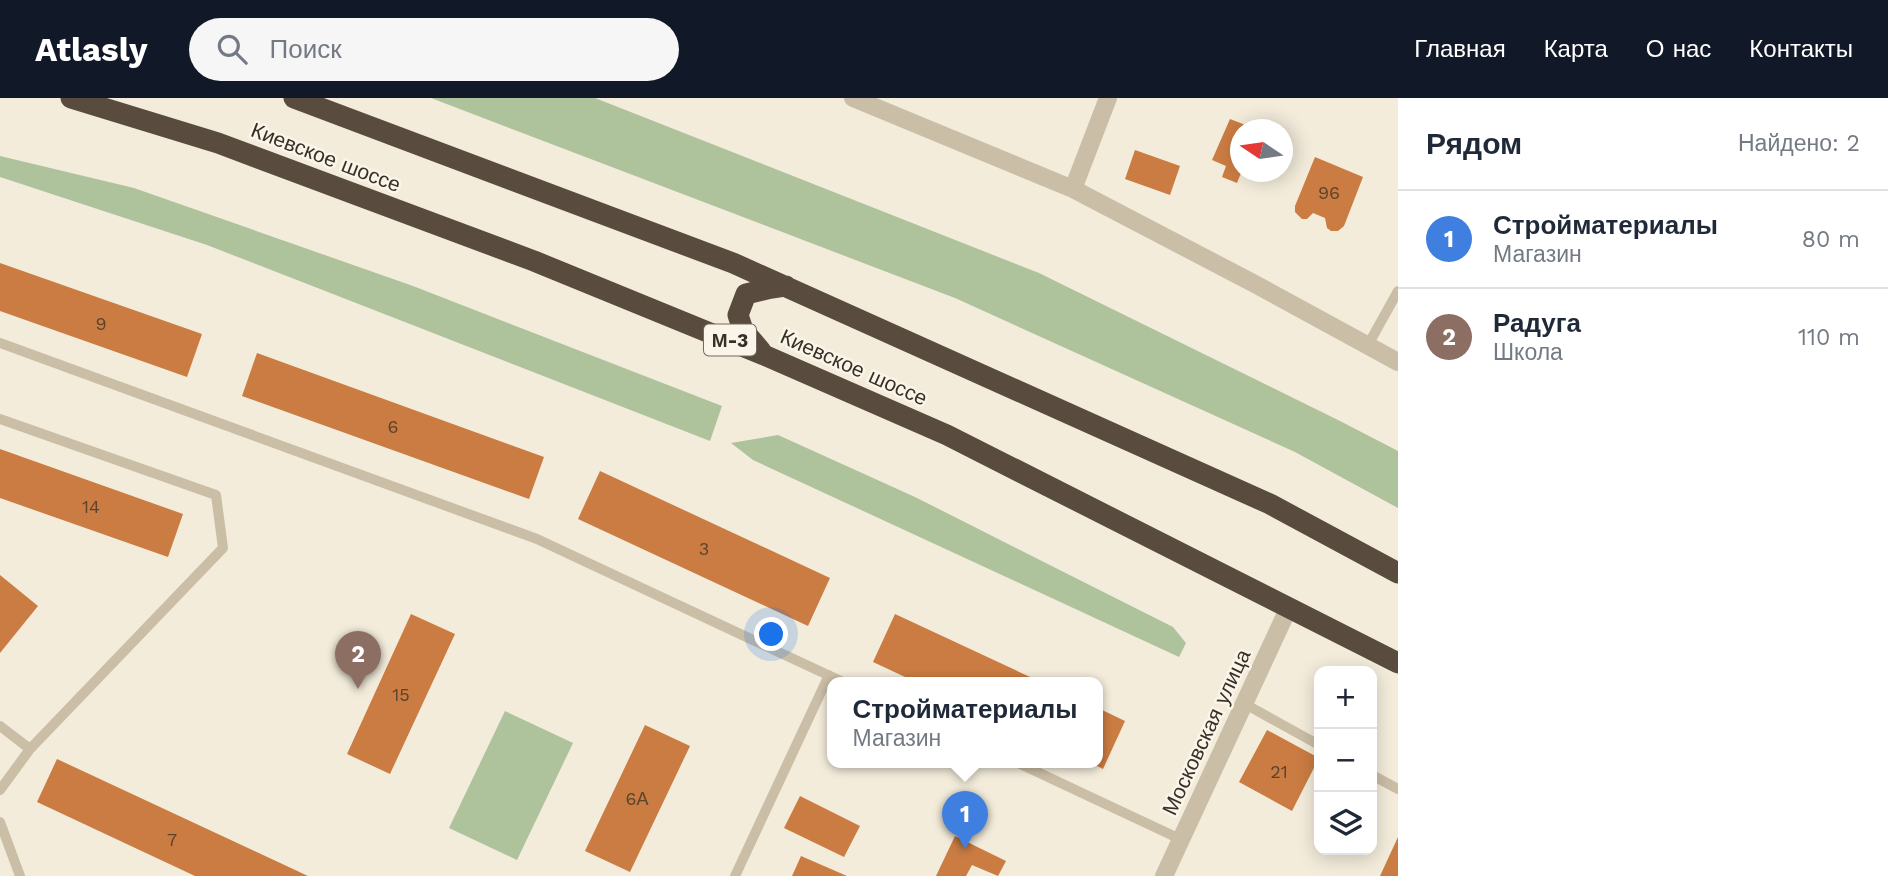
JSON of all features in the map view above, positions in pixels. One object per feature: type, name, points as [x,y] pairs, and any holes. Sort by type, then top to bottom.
[{"type":"highway","name":"Киевское шоссе","points":[[71,98],[218,142],[534,261],[764,355],[947,435],[1398,663]]},
{"type":"highway","name":"Киевское шоссе","points":[[294,98],[733,263],[1270,504],[1398,573]]},
{"type":"highway","points":[[764,355],[743,330],[738,315],[746,294],[786,286]]},
{"type":"street","points":[[853,98],[1073,190],[1398,362]]},
{"type":"street","points":[[1073,190],[1108,98]]},
{"type":"street","name":"Московская улица","points":[[1164,876],[1289,607]]},
{"type":"lane","points":[[1368,345],[1398,291]]},
{"type":"lane","points":[[0,343],[537,539],[833,677]]},
{"type":"lane","points":[[0,419],[216,495],[223,548],[30,749],[0,790]]},
{"type":"lane","points":[[735,876],[827,679]]},
{"type":"lane","points":[[1245,704],[1314,742]]},
{"type":"lane","points":[[0,726],[30,749]]},
{"type":"lane","points":[[1029,768],[1180,839]]},
{"type":"lane","points":[[1377,778],[1398,789]]},
{"type":"lane","points":[[0,822],[20,876]]},
{"type":"green space","points":[[431,98],[595,98],[1039,273],[1398,451],[1398,508],[1295,452],[955,298]]},
{"type":"green space","points":[[0,156],[134,188],[413,286],[722,406],[710,441],[207,245],[0,177]]},
{"type":"green space","points":[[778,435],[915,497],[1173,627],[1186,643],[1179,657],[753,460],[731,443]]},
{"type":"green space","points":[[505,711],[573,743],[517,860],[449,828]]},
{"type":"building","points":[[1230,119],[1230,180],[1222,177],[1226,166],[1212,160]]},
{"type":"building","points":[[1135,150],[1180,166],[1170,195],[1125,179]]},
{"type":"building","points":[[1315,157],[1363,177],[1344,226],[1338,231],[1327,228],[1325,218],[1313,213],[1307,219],[1302,219],[1295,212]]},
{"type":"building","points":[[0,263],[202,334],[187,377],[0,311]]},
{"type":"building","points":[[257,353],[544,457],[529,499],[242,396]]},
{"type":"building","points":[[0,449],[183,514],[168,557],[0,498]]},
{"type":"building","points":[[600,471],[830,578],[808,626],[578,519]]},
{"type":"building","points":[[0,575],[38,606],[0,653]]},
{"type":"building","points":[[411,614],[455,634],[390,774],[347,754]]},
{"type":"building","points":[[895,614],[1030,677],[905,677],[873,662]]},
{"type":"building","points":[[1103,710],[1125,721],[1103,769],[1101,768]]},
{"type":"building","points":[[645,725],[690,746],[630,872],[585,851]]},
{"type":"building","points":[[1267,730],[1314,755],[1314,768],[1292,811],[1239,782]]},
{"type":"building","points":[[57,759],[308,876],[195,876],[37,802]]},
{"type":"building","points":[[800,796],[860,826],[844,857],[784,828]]},
{"type":"building","points":[[955,836],[1006,861],[998,876],[972,865],[966,876],[936,876]]},
{"type":"building","points":[[1398,837],[1398,876],[1380,876]]},
{"type":"building","points":[[801,856],[847,876],[792,876]]},
{"type":"place","name":"Радуга","points":[[358,689]]},
{"type":"place","name":"Стройматериалы","points":[[965,849]]}]
